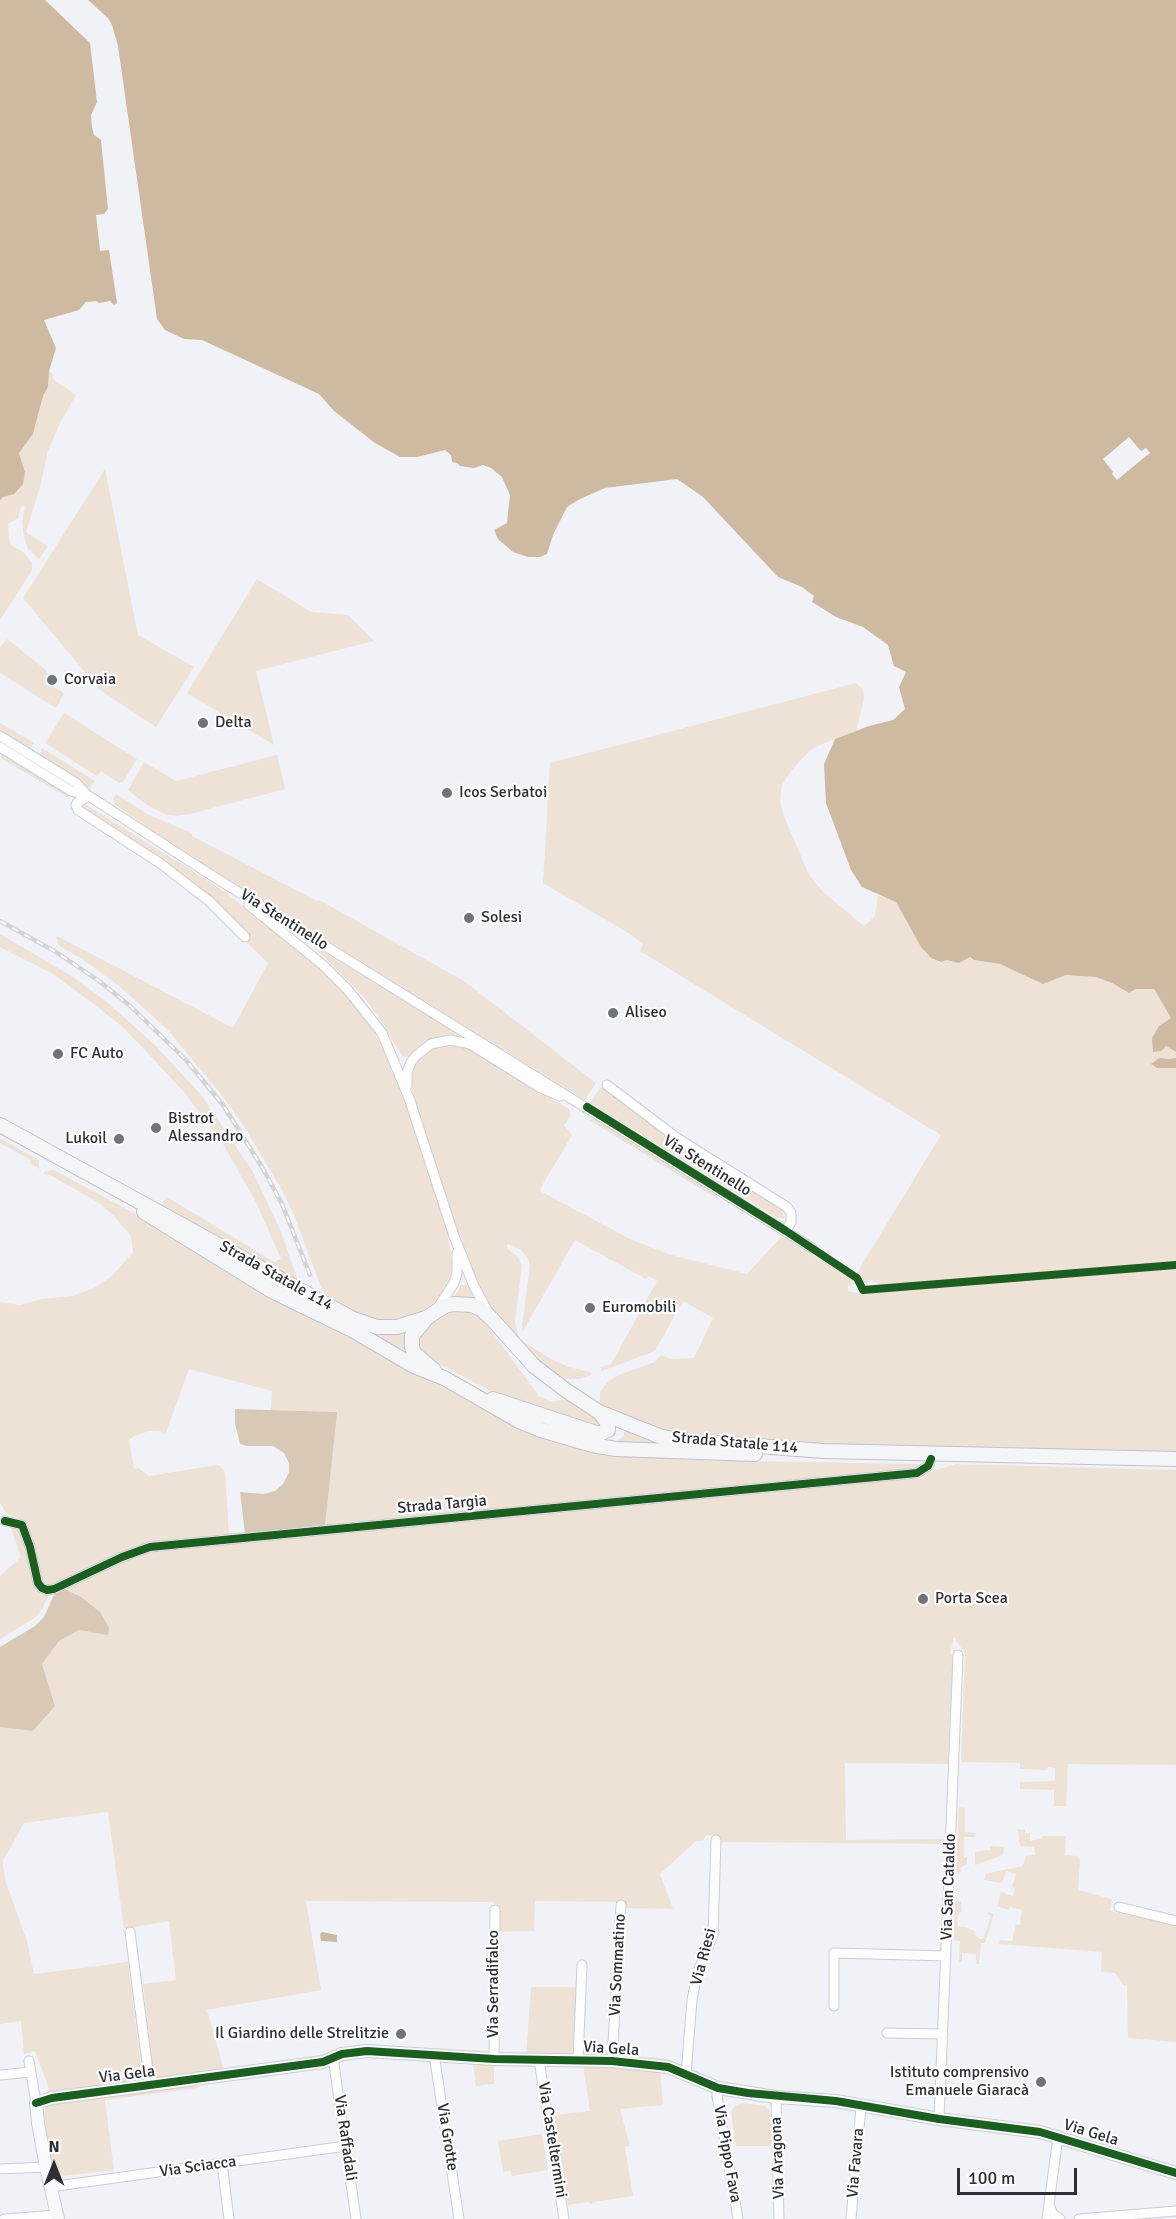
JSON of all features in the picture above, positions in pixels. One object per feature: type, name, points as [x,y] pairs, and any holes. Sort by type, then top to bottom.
[{"type":"main road","name":"Strada Statale 114","points":[[0,1125],[351,1318],[377,1327],[389,1328],[430,1315],[445,1306],[462,1304],[481,1310],[492,1319],[534,1366],[599,1412],[646,1432],[676,1440],[824,1451],[1176,1459]]},
{"type":"main road","name":"Strada Statale 114","points":[[0,1133],[139,1209],[272,1291],[354,1330],[414,1366],[444,1378],[519,1421],[592,1445],[616,1449],[1176,1466]]},
{"type":"main road","points":[[430,1315],[412,1336],[412,1347],[414,1353],[444,1378]]},
{"type":"main road","points":[[473,1394],[599,1434],[608,1430],[608,1424],[599,1412]]},
{"type":"street","points":[[0,736],[76,783],[89,796],[78,802],[76,805],[78,810],[169,870],[209,901],[245,937]]},
{"type":"street","name":"Via Stentinello","points":[[0,747],[71,791],[89,796],[211,875],[812,1248]]},
{"type":"street","points":[[211,875],[306,949],[348,990],[382,1033],[409,1098],[454,1236],[473,1284],[492,1319]]},
{"type":"street","points":[[306,949],[308,941],[315,940]]},
{"type":"street","points":[[409,1098],[407,1073],[411,1062],[423,1048],[450,1040],[470,1044],[539,1087],[587,1107]]},
{"type":"street","points":[[607,1085],[677,1137],[787,1207],[791,1213],[791,1222],[786,1231]]},
{"type":"street","points":[[430,1315],[446,1297],[457,1273],[458,1262],[454,1236]]},
{"type":"street","name":"Strada Targia","points":[[5,1521],[22,1525],[38,1583],[42,1588],[54,1589],[122,1557],[150,1547],[917,1473],[928,1466],[931,1459]]},
{"type":"street","name":"Via San Cataldo","points":[[939,2119],[958,1654]]},
{"type":"street","name":"Via Riesi","points":[[686,2074],[697,1974],[713,1935],[716,1840]]},
{"type":"street","name":"Via Sommatino","points":[[612,2061],[621,1905]]},
{"type":"street","points":[[1119,1907],[1176,1921]]},
{"type":"street","name":"Via Serradifalco","points":[[494,2059],[495,1910]]},
{"type":"street","points":[[130,1932],[150,2086]]},
{"type":"street","points":[[834,2006],[834,1953],[946,1956]]},
{"type":"street","points":[[578,2060],[582,1965]]},
{"type":"street","points":[[887,2033],[943,2034]]},
{"type":"street","name":"Via Gela","points":[[36,2103],[52,2098],[323,2062],[342,2054],[367,2051],[494,2059],[612,2061],[668,2067],[718,2088],[776,2097],[836,2101],[939,2119],[1022,2128],[1176,2173]]},
{"type":"street","name":"Via Grotte","points":[[434,2054],[459,2219]]},
{"type":"street","name":"Via Raffadali","points":[[333,2057],[356,2219]]},
{"type":"street","name":"Via Casteltermini","points":[[539,2060],[564,2219]]},
{"type":"street","points":[[4,2219],[57,2217],[38,2123],[29,2061]]},
{"type":"street","points":[[0,2074],[31,2072]]},
{"type":"street","name":"Via Pippo Fava","points":[[718,2088],[717,2096],[738,2219]]},
{"type":"street","name":"Via Aragona","points":[[776,2097],[779,2219]]},
{"type":"street","name":"Via Favara","points":[[851,2219],[861,2107]]},
{"type":"street","points":[[1047,2219],[1058,2137]]},
{"type":"street","name":"Via Sciacca","points":[[50,2187],[346,2146]]},
{"type":"street","points":[[222,2163],[229,2219]]},
{"type":"street","points":[[0,2169],[46,2167]]},
{"type":"street","points":[[1049,2205],[1053,2214],[1060,2219]]},
{"type":"street","points":[[1078,2219],[1176,2211]]},
{"type":"shaded area","points":[[0,0],[45,0],[90,43],[97,102],[91,115],[92,127],[94,135],[101,140],[108,209],[104,214],[96,215],[100,251],[109,250],[117,303],[114,305],[110,301],[86,302],[79,310],[44,320],[56,348],[49,371],[48,387],[43,396],[33,434],[19,453],[25,472],[23,484],[14,494],[0,500]]},
{"type":"shaded area","points":[[88,0],[1176,0],[1176,1052],[1166,1046],[1161,1051],[1153,1052],[1152,1038],[1159,1026],[1171,1018],[1154,989],[1136,989],[1129,993],[1096,977],[1066,975],[1043,984],[1000,964],[974,960],[970,957],[959,963],[947,960],[941,962],[931,958],[921,947],[896,902],[862,887],[851,870],[826,803],[824,764],[835,739],[893,720],[905,709],[899,687],[906,672],[894,666],[888,645],[863,627],[836,617],[812,602],[814,596],[802,587],[778,577],[703,497],[677,479],[605,488],[567,507],[553,535],[547,554],[540,557],[528,557],[513,552],[498,539],[494,530],[507,523],[510,495],[502,477],[491,468],[483,465],[474,468],[460,466],[452,462],[451,455],[445,450],[417,457],[400,457],[375,443],[334,411],[319,394],[202,340],[184,339],[165,330],[157,319],[118,46],[108,18]]},
{"type":"shaded area","points":[[49,371],[54,380],[76,395],[48,451],[26,532],[48,546],[39,559],[28,549],[22,522],[25,507],[21,506],[18,518],[8,524],[9,539],[11,545],[23,552],[32,563],[32,570],[0,620],[0,500],[14,494],[25,472],[19,453],[33,434],[43,396],[48,387]]},
{"type":"shaded area","points":[[105,469],[138,635],[194,667],[156,727],[100,690],[23,598]]},
{"type":"shaded area","points":[[257,579],[311,612],[348,615],[374,641],[256,671],[274,745],[187,693]]},
{"type":"shaded area","points":[[7,639],[46,670],[54,687],[64,693],[56,708],[0,673],[0,647]]},
{"type":"shaded area","points":[[856,683],[863,689],[864,699],[856,731],[809,751],[782,785],[780,801],[783,814],[809,875],[823,892],[864,926],[875,916],[878,896],[888,897],[896,902],[921,947],[931,958],[941,962],[947,960],[959,963],[970,957],[974,960],[1000,964],[1043,984],[1066,975],[1096,977],[1129,993],[1136,989],[1154,989],[1171,1018],[1159,1026],[1166,1046],[1176,1052],[1176,1058],[1159,1058],[1157,1068],[1176,1068],[1176,1263],[885,1287],[871,1280],[865,1285],[858,1271],[941,1135],[640,951],[643,944],[630,934],[543,883],[550,763]]},
{"type":"shaded area","points":[[64,713],[137,759],[123,782],[119,783],[101,771],[97,776],[45,743]]},
{"type":"shaded area","points":[[0,723],[34,743],[30,749],[0,732]]},
{"type":"shaded area","points":[[42,748],[95,781],[90,788],[40,757]]},
{"type":"shaded area","points":[[0,753],[69,793],[69,798],[2,759]]},
{"type":"shaded area","points":[[277,755],[285,789],[190,814],[167,815],[147,805],[128,790],[144,762],[176,781]]},
{"type":"shaded area","points":[[116,794],[149,815],[192,833],[192,836],[319,900],[464,981],[596,1083],[585,1100],[165,841],[115,804],[113,799]]},
{"type":"shaded area","points":[[83,803],[220,888],[314,962],[367,1020],[386,1052],[403,1099],[414,1096],[411,1079],[417,1060],[432,1048],[453,1044],[469,1048],[569,1109],[571,1116],[564,1125],[572,1135],[540,1191],[630,1239],[671,1255],[747,1274],[782,1236],[851,1278],[854,1284],[848,1286],[848,1291],[857,1293],[1176,1267],[1176,1454],[828,1446],[797,1441],[663,1433],[607,1411],[600,1403],[600,1392],[608,1382],[619,1375],[655,1362],[661,1355],[671,1359],[694,1358],[713,1318],[683,1301],[655,1351],[602,1371],[600,1367],[610,1365],[614,1359],[657,1281],[649,1276],[646,1279],[575,1240],[523,1331],[530,1266],[522,1251],[509,1244],[507,1249],[517,1256],[522,1265],[515,1322],[519,1339],[551,1359],[569,1367],[590,1372],[592,1375],[579,1379],[567,1379],[549,1372],[502,1324],[471,1270],[460,1234],[448,1238],[453,1269],[449,1283],[439,1298],[423,1313],[396,1323],[366,1319],[324,1295],[294,1215],[282,1190],[247,1131],[224,1098],[167,1029],[118,985],[82,959],[59,946],[56,937],[233,1028],[268,963],[247,943],[249,937],[82,808]]},
{"type":"shaded area","points":[[0,934],[70,975],[107,1002],[156,1046],[202,1096],[253,1172],[281,1232],[297,1278],[296,1281],[159,1207],[167,1197],[274,1262],[281,1259],[257,1204],[223,1144],[184,1092],[125,1029],[95,1005],[53,974],[0,947]]},
{"type":"shaded area","points":[[314,947],[463,1037],[449,1036],[431,1039],[420,1045],[408,1057],[402,1056],[364,997]]},
{"type":"shaded area","points":[[1159,1058],[1176,1058],[1176,1068],[1157,1068],[1151,1064]]},
{"type":"shaded area","points":[[601,1087],[675,1140],[782,1210],[784,1218],[777,1218],[590,1103]]},
{"type":"shaded area","points":[[594,1118],[714,1193],[719,1200],[589,1120]]},
{"type":"shaded area","points":[[0,1138],[39,1160],[39,1169],[30,1163],[31,1160],[0,1143]]},
{"type":"shaded area","points":[[54,1170],[139,1216],[327,1327],[340,1331],[507,1422],[555,1443],[590,1451],[694,1460],[915,1464],[920,1466],[920,1469],[325,1526],[336,1412],[271,1410],[272,1391],[189,1369],[165,1435],[160,1431],[149,1431],[129,1440],[134,1469],[138,1468],[149,1476],[220,1466],[225,1472],[229,1535],[173,1540],[53,1587],[42,1584],[25,1526],[20,1519],[7,1514],[0,1503],[0,1302],[20,1305],[41,1299],[73,1296],[94,1288],[112,1276],[133,1252],[131,1236],[99,1203],[52,1176],[43,1174],[45,1171]]},
{"type":"shaded area","points":[[213,1249],[360,1329],[411,1328],[411,1357],[325,1314]]},
{"type":"shaded area","points":[[461,1285],[471,1288],[477,1299],[453,1299]]},
{"type":"shaded area","points":[[459,1309],[474,1312],[480,1316],[539,1396],[551,1402],[566,1399],[603,1422],[601,1430],[504,1398],[418,1353],[418,1335],[429,1324]]},
{"type":"shaded area","points":[[235,1409],[337,1412],[325,1526],[245,1534],[240,1492],[264,1494],[275,1491],[283,1484],[289,1472],[289,1463],[284,1453],[273,1446],[240,1444],[235,1423]]},
{"type":"shaded area","points":[[510,1409],[592,1437],[615,1442],[624,1436],[624,1430],[620,1425],[700,1445],[606,1443],[550,1429]]},
{"type":"shaded area","points":[[956,1464],[1176,1470],[1176,1765],[1068,1764],[1066,1806],[1054,1806],[1054,1790],[1020,1789],[1020,1782],[1055,1781],[1055,1768],[1020,1769],[1020,1763],[961,1762],[965,1654],[954,1637],[950,1653],[953,1657],[948,1764],[845,1763],[846,1840],[945,1839],[946,1844],[719,1842],[719,1836],[706,1835],[703,1841],[696,1841],[660,1874],[673,1909],[625,1908],[625,1902],[535,1901],[534,1931],[498,1932],[497,1905],[493,1902],[306,1901],[321,1990],[207,2010],[224,2070],[158,2079],[153,2073],[143,1984],[176,1980],[169,1921],[124,1929],[108,1812],[24,1823],[3,1861],[3,1866],[6,1883],[27,1941],[34,1974],[128,1962],[143,2081],[51,2094],[35,2051],[24,2054],[21,2021],[0,2024],[0,1727],[33,1731],[55,1706],[42,1664],[59,1641],[79,1630],[108,1634],[62,1588],[150,1549],[917,1476]]},
{"type":"shaded area","points":[[10,1526],[17,1527],[26,1543],[35,1583],[50,1593],[36,1617],[0,1639],[0,1576],[21,1557]]},
{"type":"shaded area","points":[[62,1588],[81,1597],[100,1612],[109,1628],[108,1635],[79,1630],[59,1641],[42,1664],[55,1706],[33,1731],[0,1727],[0,1647],[35,1626],[44,1617],[54,1595]]},
{"type":"shaded area","points":[[959,1807],[965,1808],[965,1832],[976,1833],[975,1837],[964,1837],[964,1857],[967,1857],[967,1864],[960,1868],[960,1873],[956,1873]]},
{"type":"shaded area","points":[[1018,1829],[1030,1833],[1030,1841],[1043,1836],[1066,1836],[1065,1855],[1077,1856],[1080,1861],[1078,1890],[1112,1899],[1110,1911],[1176,1925],[1176,2042],[1128,2038],[1127,1986],[1123,1985],[1115,1973],[1101,1972],[1102,1952],[999,1944],[1000,1940],[1012,1941],[1016,1924],[1020,1925],[1022,1910],[1010,1907],[1008,1910],[997,1906],[1001,1892],[1013,1896],[1015,1888],[1012,1887],[1016,1874],[1006,1871],[1002,1883],[984,1880],[986,1874],[1023,1866],[1026,1856],[1035,1855],[1034,1847],[1021,1846]]},
{"type":"shaded area","points":[[990,1846],[1004,1847],[1003,1855],[975,1865],[975,1852],[990,1850]]},
{"type":"shaded area","points":[[955,1901],[961,1901],[962,1911],[957,1916],[958,1927],[966,1927],[976,1932],[975,1935],[980,1939],[983,1939],[991,1916],[987,1914],[988,1912],[994,1914],[985,1943],[981,1943],[979,1964],[976,1964],[976,1954],[962,1953],[962,1962],[959,1962],[960,1941],[954,1940]]},
{"type":"shaded area","points":[[322,1932],[337,1935],[337,1942],[321,1941]]},
{"type":"shaded area","points":[[531,1987],[578,1987],[574,2056],[526,2056]]},
{"type":"shaded area","points":[[443,2058],[496,2062],[494,2084],[476,2086],[473,2064],[443,2062]]},
{"type":"shaded area","points":[[583,2064],[660,2070],[663,2105],[620,2109],[630,2146],[625,2147],[633,2196],[590,2204],[589,2202],[568,2205],[554,2115],[590,2111]]},
{"type":"shaded area","points":[[197,2083],[199,2088],[105,2100],[114,2170],[54,2177],[44,2127],[44,2111],[47,2105],[52,2102]]},
{"type":"shaded area","points":[[744,2103],[765,2106],[769,2110],[773,2146],[736,2146],[731,2112],[736,2105]]},
{"type":"shaded area","points":[[542,2134],[548,2170],[512,2176],[511,2171],[503,2172],[498,2141]]},
{"type":"pier","points":[[1129,437],[1141,451],[1146,448],[1150,453],[1117,480],[1103,459]]},
{"type":"railway","points":[[0,921],[56,952],[99,981],[129,1005],[186,1060],[223,1105],[262,1167],[282,1204],[310,1275]]},
{"type":"cycle path","points":[[587,1107],[857,1278],[863,1290],[1176,1265]]},
{"type":"cycle path","points":[[5,1521],[22,1525],[30,1547],[38,1583],[47,1590],[150,1547],[917,1473],[928,1466],[931,1459]]},
{"type":"cycle path","points":[[36,2103],[52,2098],[323,2062],[342,2054],[367,2051],[494,2059],[612,2061],[668,2067],[718,2088],[748,2093],[836,2101],[939,2119],[1040,2132],[1176,2173]]},
{"type":"place","name":"Corvaia","points":[[52,680]]},
{"type":"place","name":"Delta","points":[[203,723]]},
{"type":"place","name":"Icos Serbatoi","points":[[447,793]]},
{"type":"place","name":"Solesi","points":[[469,918]]},
{"type":"place","name":"Aliseo","points":[[613,1013]]},
{"type":"place","name":"FC Auto","points":[[58,1054]]},
{"type":"place","name":"Bistrot Alessandro","points":[[156,1128]]},
{"type":"place","name":"Lukoil","points":[[119,1139]]},
{"type":"place","name":"Euromobili","points":[[590,1308]]},
{"type":"place","name":"Porta Scea","points":[[923,1599]]},
{"type":"place","name":"Il Giardino delle Strelitzie","points":[[401,2034]]},
{"type":"place","name":"Istituto comprensivo Emanuele Giaracà","points":[[1041,2082]]}]
